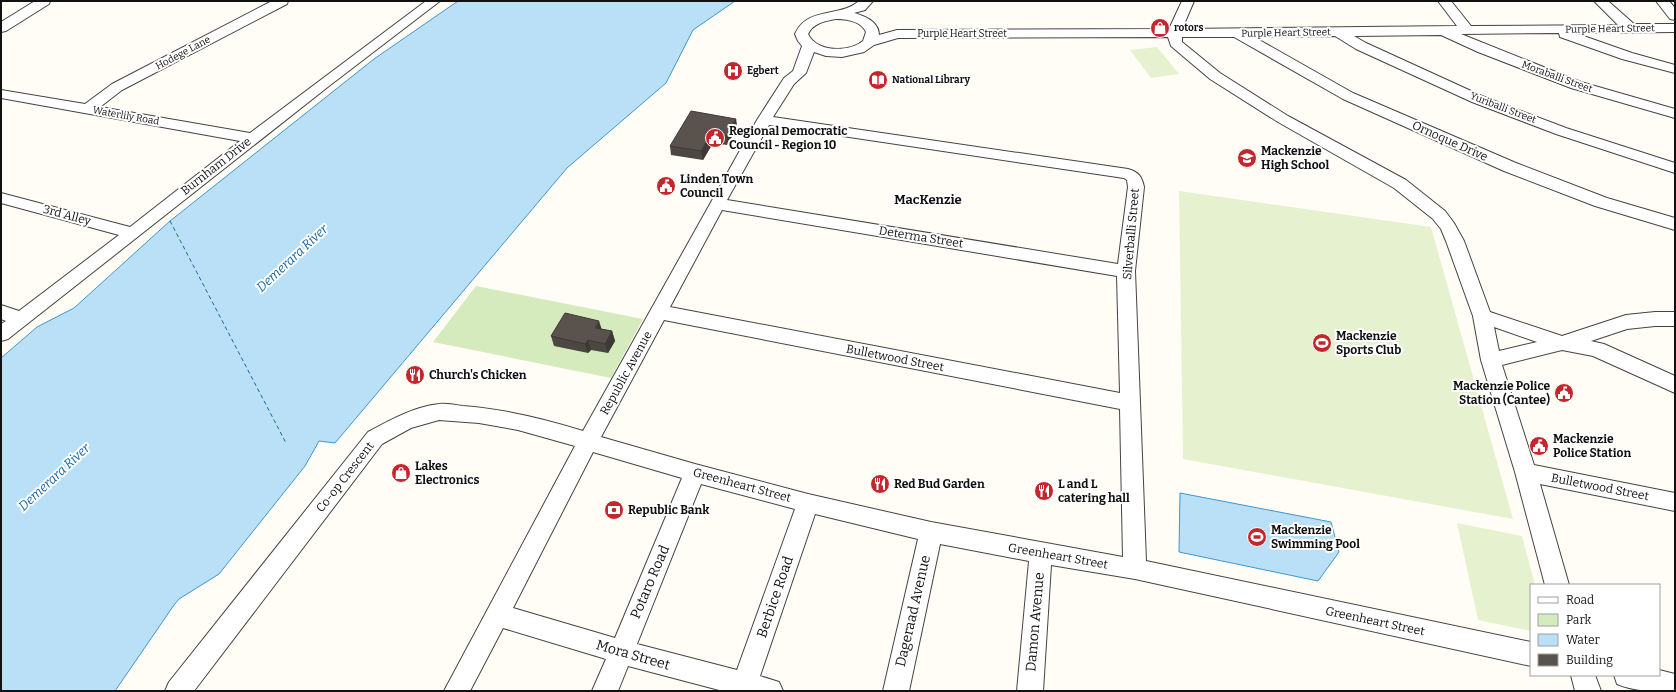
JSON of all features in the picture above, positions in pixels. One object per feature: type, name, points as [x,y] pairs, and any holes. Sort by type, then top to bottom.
[{"type":"street","points":[[1,28],[44,1]]},
{"type":"street","name":"Hodege Lane","points":[[88,109],[117,87],[282,1]]},
{"type":"street","name":"Burnham Drive","points":[[1,334],[373,44],[434,1]]},
{"type":"street","points":[[1188,1],[1174,33],[1176,43],[1215,76],[1283,120],[1400,184],[1439,215],[1448,227],[1455,241],[1482,316],[1491,360],[1526,472],[1557,584]]},
{"type":"street","points":[[1444,1],[1467,30]]},
{"type":"street","points":[[1600,1],[1631,29]]},
{"type":"street","points":[[1662,1],[1675,16]]},
{"type":"street","points":[[806,54],[801,33],[804,26],[812,20],[823,16],[836,15],[863,4],[866,23],[873,31],[873,37],[870,42]]},
{"type":"street","name":"Purple Heart Street","points":[[836,15],[855,18],[897,34]]},
{"type":"street","name":"Purple Heart Street","points":[[806,54],[848,52],[861,48],[870,42],[897,34],[1237,33],[1675,28]]},
{"type":"street","points":[[1554,30],[1627,56],[1675,69]]},
{"type":"street","name":"Moraballi Street","points":[[1442,31],[1483,49],[1576,85],[1675,114]]},
{"type":"street","name":"Yuriballi Street","points":[[1338,32],[1361,46],[1476,99],[1561,131],[1675,168]]},
{"type":"street","name":"Ornoque Drive","points":[[1237,33],[1348,96],[1510,167],[1601,202],[1675,224]]},
{"type":"street","name":"Republic Avenue","points":[[457,691],[588,442],[717,204],[764,120],[789,81],[799,73],[806,54]]},
{"type":"street","name":"Waterlily Road","points":[[1,94],[251,138]]},
{"type":"street","name":"Silverballi Street","points":[[764,120],[1128,174],[1134,178],[1136,187],[1126,271],[1135,569]]},
{"type":"street","name":"3rd Alley","points":[[1,198],[132,233]]},
{"type":"street","name":"Determa Street","points":[[717,204],[1126,271]]},
{"type":"street","points":[[1,312],[21,319]]},
{"type":"street","name":"Bulletwood Street","points":[[659,312],[1131,403]]},
{"type":"street","points":[[1482,316],[1562,343],[1597,349],[1675,385]]},
{"type":"street","points":[[1491,360],[1562,343],[1626,322],[1655,319],[1675,319]]},
{"type":"street","name":"Co-op Crescent","points":[[178,691],[375,438],[405,421],[439,412],[479,415],[518,422],[560,432],[588,442]]},
{"type":"street","name":"Greenheart Street","points":[[588,442],[695,473],[808,503],[931,532],[1135,569],[1530,654]]},
{"type":"street","name":"Bulletwood Street","points":[[1526,472],[1675,502]]},
{"type":"street","name":"Potaro Road","points":[[605,691],[695,473]]},
{"type":"street","name":"Berbice Road","points":[[743,688],[808,503]]},
{"type":"street","name":"Dageraad Avenue","points":[[896,691],[931,532]]},
{"type":"street","name":"Damon Avenue","points":[[1030,691],[1041,553]]},
{"type":"street","name":"Mora Street","points":[[498,615],[743,688],[770,691]]},
{"type":"street","points":[[1583,676],[1588,691]]},
{"type":"street","points":[[1630,676],[1675,686]]},
{"type":"green space","points":[[1157,47],[1179,74],[1151,78],[1130,50]]},
{"type":"green space","name":"Mackenzie Sports Club","points":[[1179,191],[1431,227],[1513,519],[1183,459]]},
{"type":"green space","points":[[476,286],[643,319],[611,378],[433,342]],"holes":[[[615,341],[591,350],[588,353],[554,345]]]},
{"type":"green space","points":[[1457,523],[1522,536],[1535,584],[1530,584],[1530,631],[1478,620]]},
{"type":"water","name":"Demerara River","points":[[458,1],[735,1],[693,30],[666,83],[567,168],[335,443],[319,441],[305,466],[219,574],[179,599],[174,605],[115,691],[1,691],[1,358],[37,327],[74,308],[170,221],[374,59]]},
{"type":"water","name":"Mackenzie Swimming Pool","points":[[1180,493],[1331,522],[1339,552],[1318,581],[1179,552]]},
{"type":"building","points":[[691,111],[736,119],[726,136],[712,133],[701,151],[670,146]]},
{"type":"building","points":[[565,313],[599,321],[595,328],[612,331],[605,344],[588,340],[585,344],[551,336]]},
{"type":"ferry route","points":[[170,221],[286,443]]},
{"type":"place","name":"rotors","points":[[1160,28]]},
{"type":"place","name":"Egbert","points":[[733,71]]},
{"type":"place","name":"National Library","points":[[878,80]]},
{"type":"place","name":"Regional Democratic Council - Region 10","points":[[715,138]]},
{"type":"place","name":"Mackenzie High School","points":[[1247,158]]},
{"type":"place","name":"Linden Town Council","points":[[666,186]]},
{"type":"place","name":"Mackenzie Sports Club","points":[[1322,343]]},
{"type":"place","name":"Church's Chicken","points":[[415,375]]},
{"type":"place","name":"Mackenzie Police Station (Cantee)","points":[[1564,393]]},
{"type":"place","name":"Mackenzie Police Station","points":[[1539,446]]},
{"type":"place","name":"Lakes Electronics","points":[[401,473]]},
{"type":"place","name":"Red Bud Garden","points":[[880,484]]},
{"type":"place","name":"L and L catering hall","points":[[1044,491]]},
{"type":"place","name":"Republic Bank","points":[[614,510]]},
{"type":"place","name":"Mackenzie Swimming Pool","points":[[1257,537]]},
{"type":"district","name":"MacKenzie","points":[[928,199]]}]
